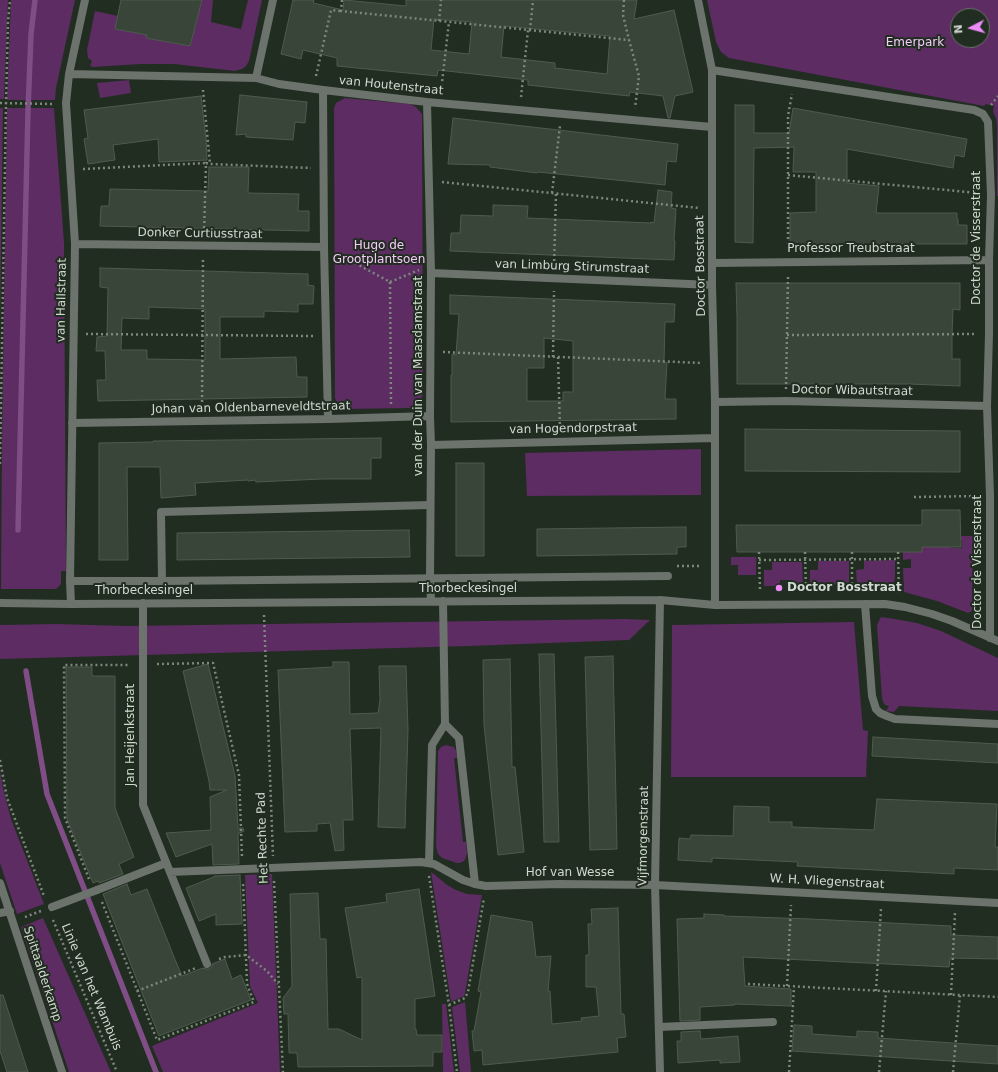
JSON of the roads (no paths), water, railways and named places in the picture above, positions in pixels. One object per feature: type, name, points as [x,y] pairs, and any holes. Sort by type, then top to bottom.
[{"type":"street","name":"van Hallstraat","points":[[71,604],[70,581],[75,244],[66,103],[69,74],[85,0]]},
{"type":"street","points":[[256,78],[273,0]]},
{"type":"street","name":"Doctor Bosstraat","points":[[698,0],[712,70],[712,285],[715,402],[715,605]]},
{"type":"street","name":"Doctor de Visserstraat","points":[[712,70],[974,110],[983,114],[988,122],[991,195],[988,406],[990,496],[990,638]]},
{"type":"street","name":"van Houtenstraat","points":[[69,74],[256,78],[279,84],[313,89],[427,102],[712,127]]},
{"type":"street","points":[[323,90],[324,252],[328,419]]},
{"type":"street","name":"van der Duin van Maasdamstraat","points":[[427,102],[431,270],[431,602]]},
{"type":"street","name":"Donker Curtiusstraat","points":[[75,244],[203,246],[324,252]]},
{"type":"street","name":"Professor Treubstraat","points":[[712,263],[989,260]]},
{"type":"street","name":"van Limburg Stirumstraat","points":[[431,270],[712,285]]},
{"type":"street","name":"Doctor Wibautstraat","points":[[715,402],[786,401],[988,406]]},
{"type":"street","name":"Johan van Oldenbarneveldtstraat","points":[[72,423],[430,416]]},
{"type":"street","name":"van Hogendorpstraat","points":[[431,444],[715,438]]},
{"type":"street","points":[[162,581],[161,512],[430,505]]},
{"type":"street","name":"Thorbeckesingel","points":[[70,581],[668,576]]},
{"type":"street","name":"Thorbeckesingel","points":[[0,603],[71,604],[660,600],[715,605],[885,604],[912,609],[952,621],[998,641]]},
{"type":"street","name":"Vijfmorgenstraat","points":[[660,600],[655,885],[660,1072]]},
{"type":"street","points":[[428,862],[432,745],[445,724],[443,601]]},
{"type":"street","name":"Jan Heijenkstraat","points":[[143,603],[142,805],[207,964]]},
{"type":"street","points":[[865,604],[872,696],[876,709],[880,713],[895,719],[998,724]]},
{"type":"street","points":[[445,724],[459,738],[475,884]]},
{"type":"street","name":"Hof van Wesse","points":[[170,872],[428,862],[457,877],[475,884],[486,886],[559,884],[655,885]]},
{"type":"street","points":[[50,908],[166,863]]},
{"type":"street","name":"Spittaalderkamp","points":[[0,883],[62,1072]]},
{"type":"street","name":"W. H. Vliegenstraat","points":[[655,885],[998,903]]},
{"type":"street","points":[[0,913],[10,911]]},
{"type":"street","points":[[659,1027],[773,1022]]},
{"type":"waterway","points":[[18,530],[28,110],[31,34],[35,0]]},
{"type":"waterway","points":[[26,671],[47,794],[156,1072]]},
{"type":"place","name":"Doctor Bosstraat","points":[[779,588]]},
{"type":"park label","name":"Emerpark","points":[[915,43]]},
{"type":"park label","name":"Hugo de Grootplantsoen","points":[[379,253]]}]
